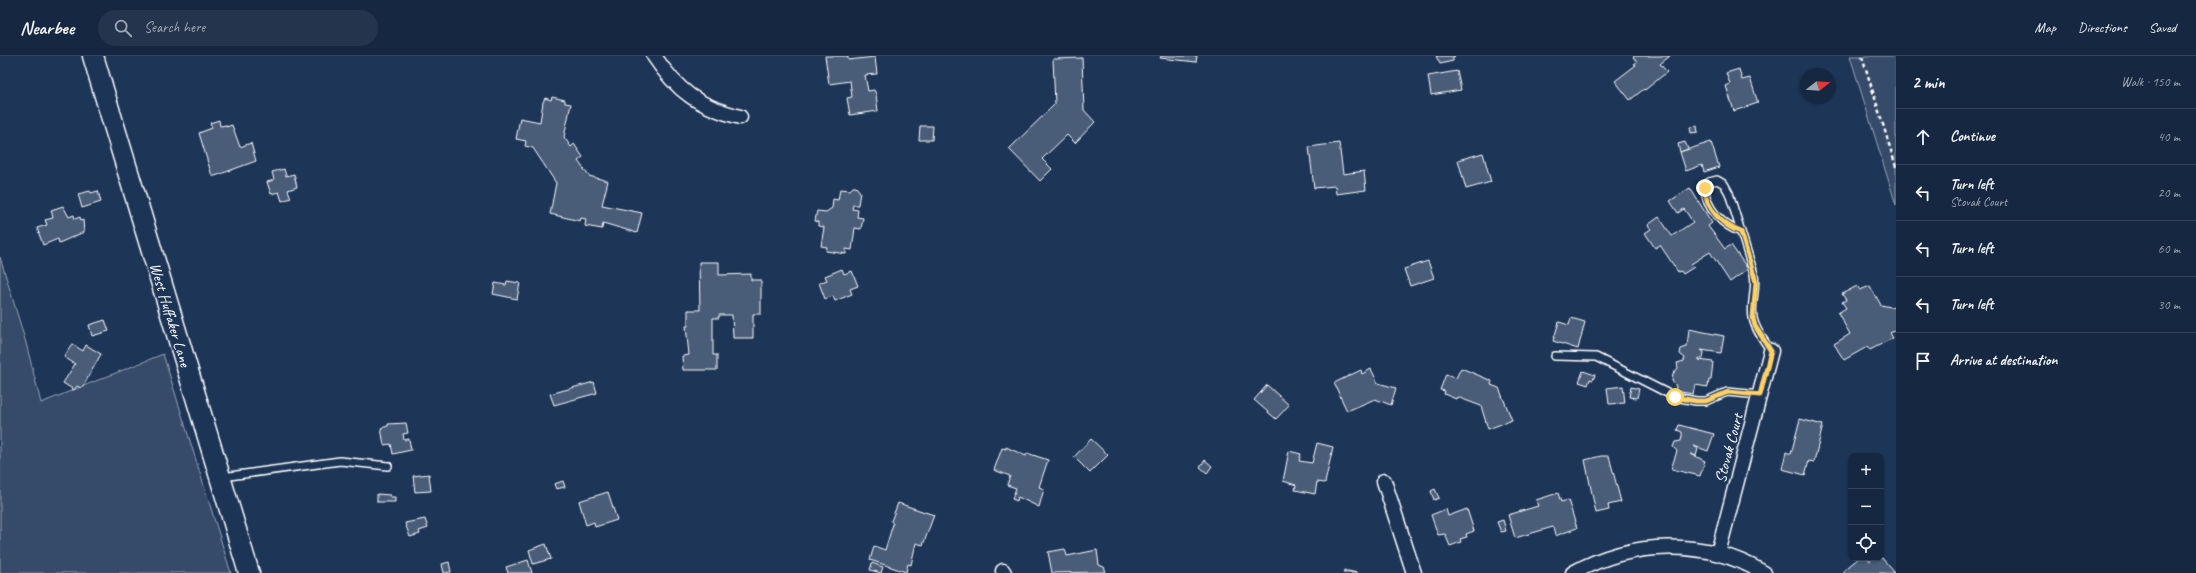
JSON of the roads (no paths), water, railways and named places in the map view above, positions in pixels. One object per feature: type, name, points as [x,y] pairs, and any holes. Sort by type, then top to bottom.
[{"type":"street","name":"West Huffaker Lane","points":[[92,56],[249,573]]},
{"type":"street","points":[[654,56],[668,76],[683,92],[700,104],[740,117]]},
{"type":"street","name":"Stovak Court","points":[[1718,553],[1771,351]]},
{"type":"street","points":[[1384,481],[1414,573]]},
{"type":"street","points":[[1573,573],[1592,562],[1615,554],[1666,547],[1718,553],[1739,560],[1764,573]]},
{"type":"lane","points":[[1741,232],[1731,229],[1722,222],[1711,208],[1705,195],[1705,188],[1709,182],[1717,180],[1724,184],[1729,193],[1741,232],[1756,282],[1753,318],[1755,326],[1771,351]]},
{"type":"lane","points":[[1555,356],[1596,357],[1675,397],[1696,401],[1706,401],[1728,392],[1760,395]]},
{"type":"lane","points":[[220,477],[340,461],[388,466]]}]
